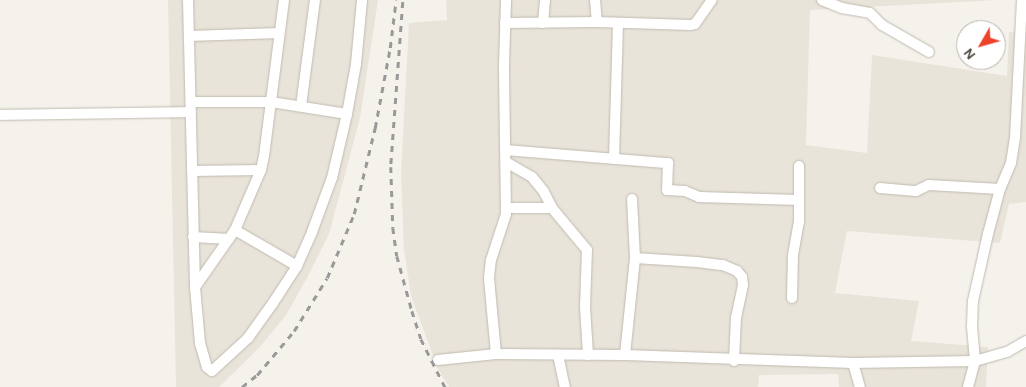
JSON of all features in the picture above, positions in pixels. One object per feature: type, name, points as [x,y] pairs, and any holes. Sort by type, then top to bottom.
[{"type":"street","points":[[188,0],[195,287],[200,343],[207,367],[212,371],[248,338],[297,266],[312,232],[332,178],[347,114],[356,64],[362,0]]},
{"type":"street","points":[[195,287],[232,235],[260,170],[284,0]]},
{"type":"street","points":[[301,106],[315,0]]},
{"type":"street","points":[[496,354],[489,278],[491,260],[506,214],[506,0]]},
{"type":"street","points":[[542,23],[546,0]]},
{"type":"street","points":[[595,0],[597,22]]},
{"type":"street","points":[[505,23],[597,22],[692,25],[712,0]]},
{"type":"street","points":[[822,0],[842,8],[870,13],[882,25],[929,52]]},
{"type":"street","points":[[968,387],[975,361],[972,326],[973,301],[1000,189],[1011,163],[1016,138],[1022,0]]},
{"type":"street","points":[[614,159],[618,23]]},
{"type":"street","points":[[189,36],[279,33]]},
{"type":"street","points":[[0,114],[271,102],[347,114]]},
{"type":"street","points":[[505,150],[668,163],[667,190],[684,191],[699,197],[798,200]]},
{"type":"street","points":[[506,162],[532,177],[544,192],[552,208],[587,250],[585,306],[588,355]]},
{"type":"street","points":[[792,298],[799,166]]},
{"type":"street","points":[[192,171],[260,170]]},
{"type":"street","points":[[880,188],[916,191],[930,185],[1000,189]]},
{"type":"street","points":[[625,356],[635,258],[632,199]]},
{"type":"street","points":[[506,208],[552,208]]},
{"type":"street","points":[[193,237],[232,235],[297,266]]},
{"type":"street","points":[[635,258],[723,265],[738,271],[742,277],[743,285],[736,317],[734,361]]},
{"type":"street","points":[[438,360],[496,354],[853,363],[975,361],[1007,352],[1026,341]]},
{"type":"street","points":[[558,355],[565,387]]},
{"type":"street","points":[[853,363],[860,387]]},
{"type":"shaded area","points":[[168,0],[378,0],[360,118],[329,234],[286,315],[260,347],[219,387],[176,387]]},
{"type":"shaded area","points":[[446,0],[997,0],[810,10],[806,145],[867,153],[872,55],[956,68],[956,70],[1007,76],[1009,32],[1026,33],[1026,202],[1009,204],[1000,243],[847,231],[835,293],[919,301],[911,341],[988,347],[986,387],[839,387],[838,374],[759,375],[758,387],[449,387],[438,369],[411,296],[404,249],[401,173],[409,23],[447,20]]},
{"type":"railway","points":[[242,387],[257,375],[294,331],[327,278],[354,214],[375,128],[390,48],[396,0]]},
{"type":"railway","points":[[403,2],[391,167],[393,228],[397,256],[421,339],[445,387]]}]
